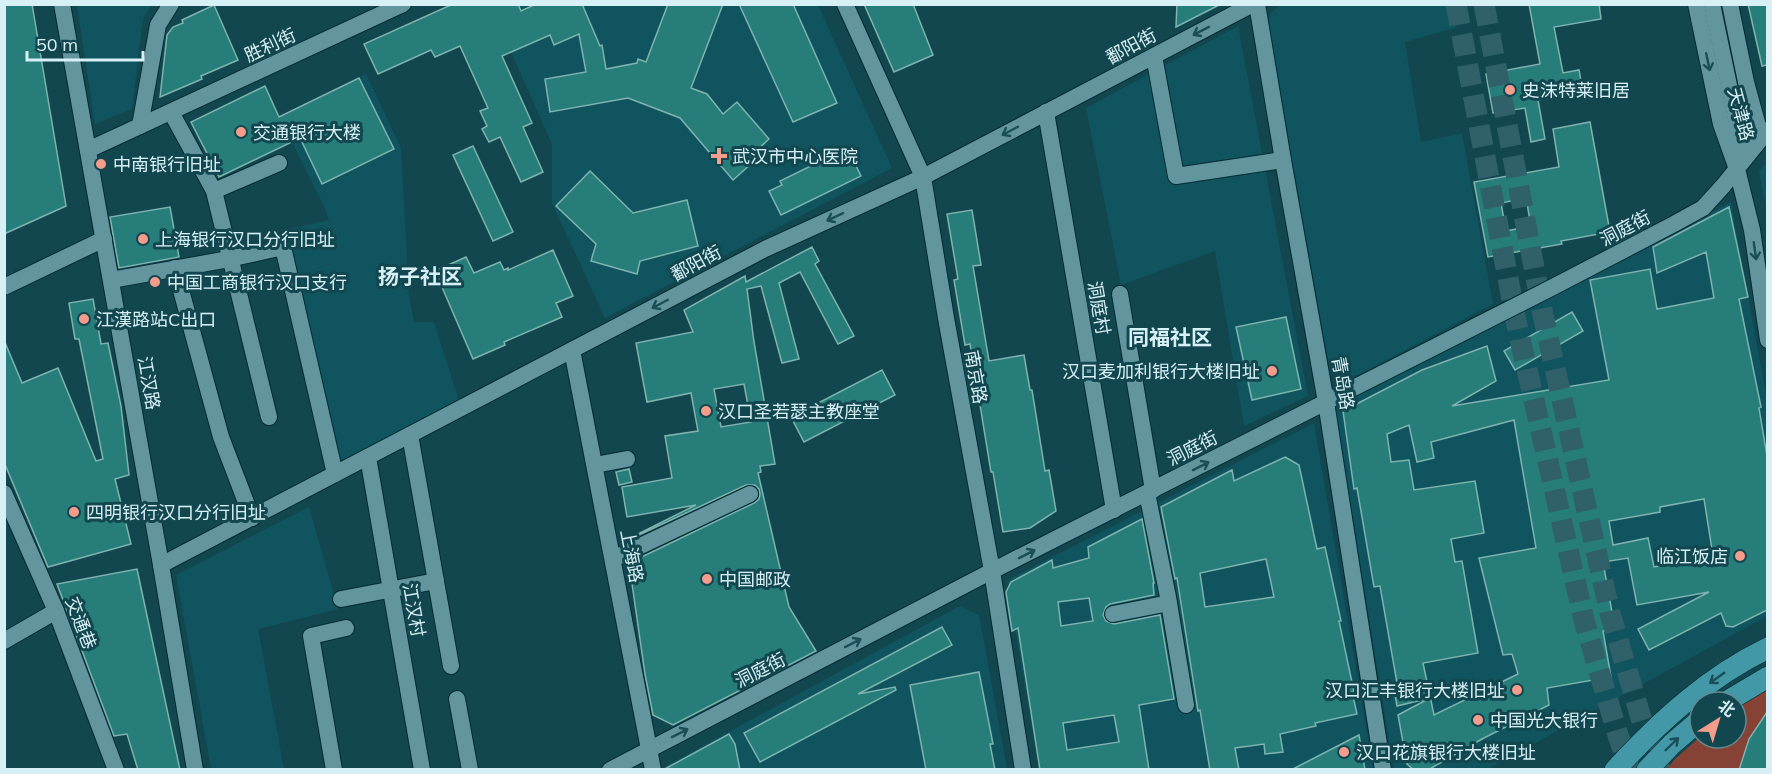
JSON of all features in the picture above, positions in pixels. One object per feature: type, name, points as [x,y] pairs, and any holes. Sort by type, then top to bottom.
[{"type":"main road","points":[[1616,770],[1643,740],[1679,706],[1726,672],[1767,648]]},
{"type":"main road","points":[[1746,690],[1767,677]]},
{"type":"main road","points":[[1647,770],[1688,730]]},
{"type":"street","name":"江汉路","points":[[62,4],[195,770]]},
{"type":"street","points":[[140,126],[158,25],[171,4]]},
{"type":"street","name":"胜利街","points":[[88,150],[404,4]]},
{"type":"street","name":"南京路","points":[[845,4],[923,177],[945,318],[992,571],[1023,770]]},
{"type":"street","name":"鄱阳街","points":[[161,565],[765,249],[923,177],[1255,4]]},
{"type":"street","name":"青岛路","points":[[1255,4],[1326,402],[1383,770]]},
{"type":"street","name":"天津路","points":[[1696,4],[1721,124],[1737,169],[1752,230],[1767,340]]},
{"type":"street","points":[[1712,4],[1742,148],[1737,169]]},
{"type":"street","points":[[1730,4],[1746,82],[1764,133]]},
{"type":"street","points":[[1154,56],[1176,176],[1283,160]]},
{"type":"street","points":[[171,112],[214,191],[269,417]]},
{"type":"street","name":"洞庭村","points":[[1046,112],[1113,510]]},
{"type":"street","name":"洞庭街","points":[[610,770],[992,571],[1703,208],[1764,133]]},
{"type":"street","points":[[214,191],[279,163]]},
{"type":"street","points":[[4,286],[104,239]]},
{"type":"street","points":[[111,280],[284,247],[335,474]]},
{"type":"street","points":[[175,268],[221,437],[252,518]]},
{"type":"street","points":[[1120,294],[1186,705]]},
{"type":"street","name":"上海路","points":[[572,350],[653,770]]},
{"type":"street","points":[[410,435],[451,666]]},
{"type":"street","name":"江汉村","points":[[368,457],[422,770]]},
{"type":"street","points":[[595,465],[627,459]]},
{"type":"street","name":"交通巷","points":[[4,493],[56,610],[116,770]]},
{"type":"street","points":[[613,559],[750,494]]},
{"type":"street","points":[[341,599],[436,581]]},
{"type":"street","points":[[1113,614],[1169,603]]},
{"type":"street","points":[[4,641],[56,610]]},
{"type":"street","points":[[334,770],[311,636],[346,628]]},
{"type":"street","points":[[457,699],[470,770]]},
{"type":"shaded area","points":[[77,5],[152,5],[143,19],[132,109],[95,124]]},
{"type":"shaded area","name":"武汉市中心医院","points":[[490,5],[818,5],[892,168],[605,318],[552,203],[552,144]]},
{"type":"shaded area","points":[[1280,5],[1466,5],[1467,14],[1455,28],[1405,42],[1421,142],[1462,133],[1493,304],[1358,375],[1345,377],[1329,365],[1267,21],[1271,13]]},
{"type":"shaded area","points":[[1238,26],[1308,396],[1244,426],[1215,251],[1121,285],[1086,108]]},
{"type":"shaded area","points":[[366,74],[401,148],[409,296],[414,322],[434,322],[460,404],[337,462],[282,231],[329,220],[279,116]]},
{"type":"shaded area","points":[[1767,161],[1767,212],[1759,172]]},
{"type":"shaded area","points":[[1731,202],[1767,400],[1767,616],[1488,769],[1394,769],[1334,406]]},
{"type":"shaded area","points":[[1314,423],[1373,769],[1039,769],[1007,580]]},
{"type":"shaded area","points":[[309,507],[338,609],[258,629],[284,769],[211,769],[176,575]]},
{"type":"shaded area","points":[[960,606],[979,615],[1007,769],[666,770],[666,766]]},
{"type":"shaded area","points":[[1767,689],[1767,769],[1666,770],[1688,748],[1688,750],[1748,750],[1748,701]]},
{"type":"building","points":[[4,4],[32,4],[66,206],[4,234]]},
{"type":"building","points":[[453,4],[518,4],[521,11],[536,4],[582,4],[600,46],[602,45],[606,69],[637,63],[638,59],[646,62],[668,4],[723,4],[691,88],[707,94],[723,114],[737,102],[769,139],[756,151],[760,156],[733,180],[680,118],[628,98],[550,112],[545,79],[586,72],[579,34],[554,45],[550,35],[502,56],[532,123],[523,127],[543,172],[521,182],[500,137],[489,142],[482,129],[487,126],[480,111],[488,108],[460,46],[435,57],[431,50],[378,74],[364,44]]},
{"type":"building","points":[[739,4],[793,4],[837,103],[793,122]]},
{"type":"building","points":[[864,4],[913,4],[933,55],[894,72]]},
{"type":"building","points":[[1177,4],[1221,4],[1176,27]]},
{"type":"building","points":[[1529,4],[1599,4],[1601,19],[1554,27],[1563,73],[1579,70],[1583,92],[1538,100],[1545,139],[1531,142],[1525,108],[1493,113],[1486,74],[1540,64]]},
{"type":"building","points":[[1748,4],[1767,4],[1767,65],[1762,66]]},
{"type":"building","points":[[214,5],[238,60],[160,97],[167,35],[173,27],[183,23],[182,20]]},
{"type":"building","points":[[359,78],[394,149],[322,184],[300,138],[219,177],[191,122],[265,86],[279,117]]},
{"type":"building","points":[[1590,122],[1610,232],[1561,241],[1562,244],[1488,257],[1474,182],[1559,167],[1553,129]],"holes":[[[1526,198],[1531,226],[1506,231],[1501,203]]]},
{"type":"building","points":[[473,146],[513,232],[493,241],[453,155]]},
{"type":"building","points":[[849,152],[861,176],[781,215],[769,191],[782,185],[780,181],[831,156],[833,160]]},
{"type":"building","points":[[590,171],[633,213],[687,200],[698,246],[640,261],[637,274],[591,261],[596,244],[556,206]]},
{"type":"building","name":"上海银行汉口分行旧址","points":[[170,207],[179,257],[119,268],[110,217]]},
{"type":"building","points":[[1729,207],[1748,297],[1739,299],[1761,407],[1759,408],[1767,456],[1767,610],[1733,627],[1726,626],[1721,613],[1649,650],[1638,629],[1709,592],[1637,605],[1628,558],[1603,562],[1615,629],[1603,631],[1611,677],[1547,688],[1549,705],[1428,770],[1414,770],[1407,764],[1398,715],[1430,698],[1397,706],[1393,683],[1397,683],[1380,586],[1374,587],[1357,488],[1354,489],[1343,411],[1422,370],[1487,346],[1496,381],[1452,406],[1609,380],[1590,280],[1650,269],[1657,309],[1714,298],[1706,252],[1657,273],[1653,247]],"holes":[[[1514,420],[1536,548],[1479,558],[1503,655],[1512,654],[1518,674],[1434,715],[1423,663],[1478,653],[1462,561],[1455,562],[1451,539],[1484,533],[1475,481],[1414,490],[1409,460],[1391,462],[1387,434],[1409,425],[1417,462],[1434,458],[1431,442]],[[1704,499],[1713,556],[1654,567],[1648,538],[1613,545],[1609,521],[1660,512],[1660,507]]]},
{"type":"building","points":[[972,210],[981,265],[973,266],[989,361],[1024,355],[1045,471],[1049,470],[1056,511],[1030,528],[1003,532],[970,344],[965,345],[954,280],[958,279],[947,214]]},
{"type":"building","points":[[812,247],[819,261],[815,264],[854,336],[838,344],[800,272],[779,283],[799,359],[782,363],[761,286],[747,289],[775,464],[760,466],[761,472],[758,473],[789,607],[816,651],[673,725],[653,715],[629,563],[754,503],[759,499],[760,494],[755,485],[746,485],[626,541],[696,505],[627,517],[622,487],[672,478],[665,436],[698,431],[691,393],[647,402],[636,343],[693,332],[684,310],[745,276],[746,282]],"holes":[[[744,384],[751,422],[721,427],[714,389]]]},
{"type":"building","points":[[553,250],[573,296],[556,303],[562,317],[504,342],[505,345],[473,359],[435,271],[466,257],[474,273],[500,262],[504,270],[508,268],[508,270]]},
{"type":"building","name":"四明银行汉口分行旧址","points":[[93,299],[101,344],[108,343],[121,406],[129,475],[115,479],[131,544],[48,567],[4,462],[4,340],[22,383],[58,368],[96,461],[103,459],[79,339],[75,339],[69,303]]},
{"type":"building","points":[[1572,312],[1583,331],[1515,370],[1504,351]]},
{"type":"building","name":"汉口麦加利银行大楼旧址","points":[[1286,317],[1301,389],[1252,400],[1236,327]]},
{"type":"building","points":[[882,370],[895,395],[804,442],[791,417]]},
{"type":"building","points":[[1285,457],[1299,465],[1317,549],[1325,547],[1357,714],[1315,723],[1316,726],[1280,734],[1283,752],[1265,754],[1264,744],[1235,748],[1239,770],[1210,770],[1200,710],[1198,711],[1177,578],[1175,579],[1161,507],[1232,470],[1234,481]],"holes":[[[1266,559],[1274,597],[1205,607],[1200,573]]]},
{"type":"building","points":[[629,469],[632,482],[619,485],[616,472]]},
{"type":"building","points":[[1142,519],[1154,583],[1154,595],[1110,604],[1103,615],[1106,621],[1114,624],[1160,615],[1174,699],[1139,705],[1149,770],[1040,770],[1018,628],[1012,631],[1006,592],[1011,582],[1052,560],[1053,568],[1089,558],[1088,547]],"holes":[[[1089,598],[1093,621],[1061,626],[1058,602]],[[1114,715],[1119,742],[1067,750],[1063,723]]]},
{"type":"building","points":[[137,569],[180,770],[138,770],[127,734],[114,736],[57,584]]},
{"type":"building","points":[[942,627],[952,645],[858,694],[895,687],[896,690],[760,762],[744,733]]},
{"type":"building","points":[[979,672],[993,744],[990,744],[995,770],[926,770],[910,685]]},
{"type":"building","points":[[1767,712],[1767,770],[1739,770],[1745,750],[1748,750],[1749,739]]},
{"type":"building","points":[[729,734],[735,744],[740,770],[663,770]]},
{"type":"building","name":"汉口花旗银行大楼旧址","points":[[1359,735],[1365,770],[1291,770]]},
{"type":"tunnel","points":[[1456,4],[1516,321],[1584,620],[1630,770]]},
{"type":"tunnel","points":[[1484,4],[1543,315],[1610,613],[1642,721],[1660,770]]},
{"type":"place","name":"史沫特莱旧居","points":[[1510,90]]},
{"type":"place","name":"交通银行大楼","points":[[241,132]]},
{"type":"place","name":"武汉市中心医院","points":[[719,156]]},
{"type":"place","name":"中南银行旧址","points":[[101,164]]},
{"type":"place","name":"上海银行汉口分行旧址","points":[[143,239]]},
{"type":"place","name":"中国工商银行汉口支行","points":[[155,282]]},
{"type":"place","name":"江漢路站C出口","points":[[84,319]]},
{"type":"place","name":"汉口麦加利银行大楼旧址","points":[[1272,371]]},
{"type":"place","name":"汉口圣若瑟主教座堂","points":[[706,411]]},
{"type":"place","name":"四明银行汉口分行旧址","points":[[74,512]]},
{"type":"place","name":"临江饭店","points":[[1740,556]]},
{"type":"place","name":"中国邮政","points":[[707,579]]},
{"type":"place","name":"汉口汇丰银行大楼旧址","points":[[1517,690]]},
{"type":"place","name":"中国光大银行","points":[[1478,720]]},
{"type":"place","name":"汉口花旗银行大楼旧址","points":[[1344,752]]},
{"type":"district","name":"扬子社区","points":[[420,276]]},
{"type":"district","name":"同福社区","points":[[1170,337]]}]
